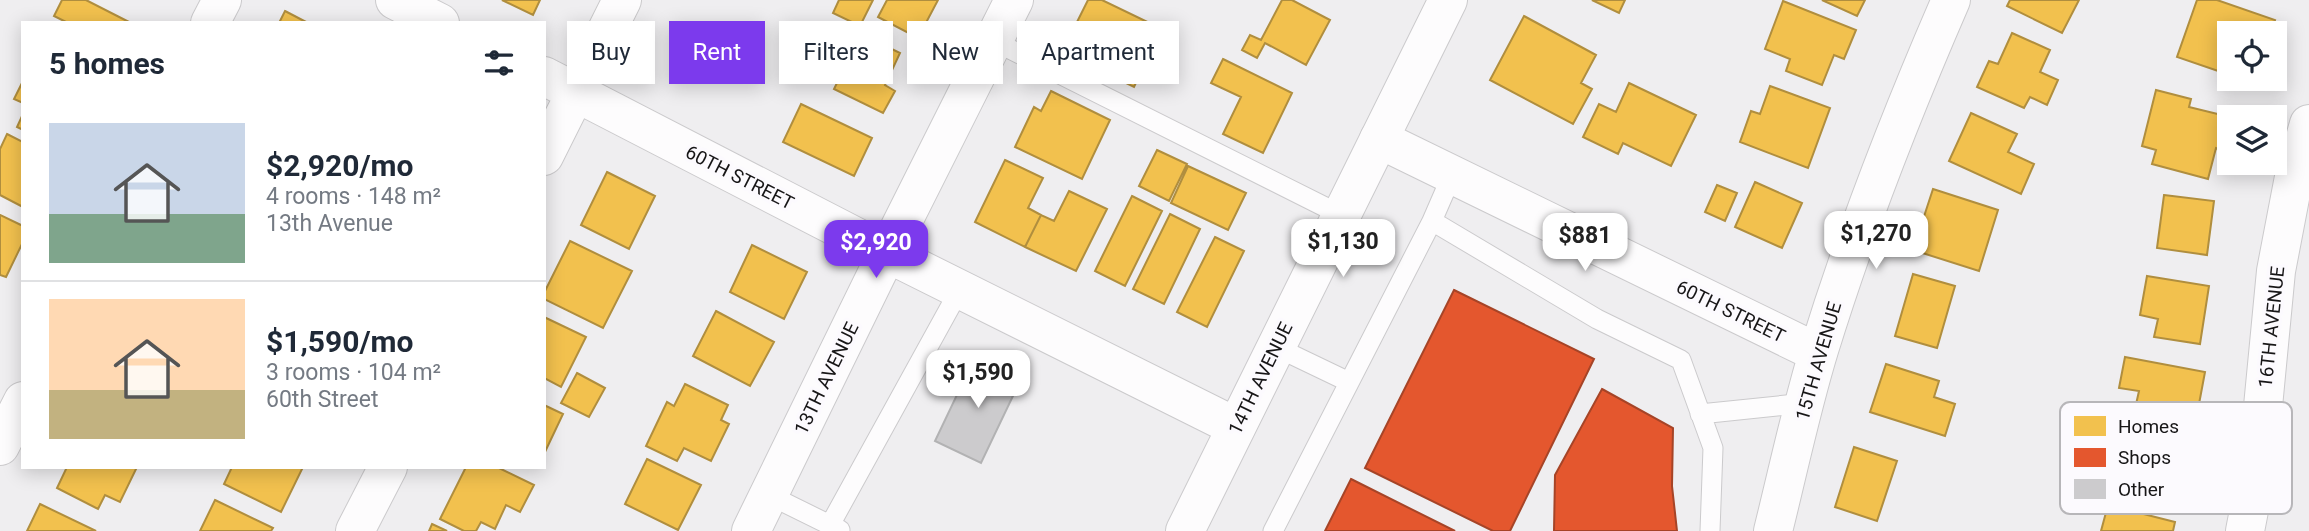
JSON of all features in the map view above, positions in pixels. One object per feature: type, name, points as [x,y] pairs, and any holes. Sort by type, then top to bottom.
[{"type":"street","points":[[211,21],[222,0]]},
{"type":"street","points":[[395,0],[436,21]]},
{"type":"street","points":[[546,147],[560,84],[622,0]]},
{"type":"street","name":"13TH AVENUE","points":[[1003,23],[1014,0]]},
{"type":"street","name":"14TH AVENUE","points":[[1185,531],[1448,0]]},
{"type":"street","name":"15TH AVENUE","points":[[1773,531],[1818,353],[1856,237],[1903,109],[1951,0]]},
{"type":"street","name":"60TH STREET","points":[[560,84],[887,253],[1236,427]]},
{"type":"street","name":"13TH AVENUE","points":[[751,531],[972,84]]},
{"type":"street","name":"16TH AVENUE","points":[[2263,402],[2276,271],[2302,180],[2309,124]]},
{"type":"street","name":"60TH STREET","points":[[1379,139],[1818,353]]},
{"type":"street","points":[[0,446],[21,405]]},
{"type":"street","points":[[355,531],[387,469]]},
{"type":"lane","points":[[1003,46],[1341,215]]},
{"type":"lane","points":[[1273,531],[1432,222],[1452,175]]},
{"type":"lane","points":[[1432,222],[1597,319],[1681,360],[1713,448],[1710,531]]},
{"type":"lane","points":[[769,495],[836,528],[960,289]]},
{"type":"lane","points":[[1276,347],[1349,383]]},
{"type":"lane","points":[[1700,414],[1806,403]]},
{"type":"building: Homes","points":[[62,0],[86,0],[127,21],[64,21],[54,16]]},
{"type":"building: Homes","points":[[502,0],[540,0],[533,15]]},
{"type":"building: Homes","points":[[839,0],[873,0],[862,21],[850,21],[833,13]]},
{"type":"building: Homes","points":[[887,0],[938,0],[927,21],[907,21],[907,32],[893,25],[893,21],[878,17]]},
{"type":"building: Homes","points":[[1088,0],[1102,0],[1145,21],[1078,21]]},
{"type":"building: Homes","points":[[1282,0],[1292,0],[1330,20],[1306,65],[1265,43],[1257,58],[1242,50],[1250,35],[1261,40]]},
{"type":"building: Homes","points":[[1592,0],[1625,0],[1619,13]]},
{"type":"building: Homes","points":[[1822,0],[1865,0],[1857,16]]},
{"type":"building: Homes","points":[[2010,0],[2079,0],[2062,33],[2007,6]]},
{"type":"building: Homes","points":[[2197,0],[2217,0],[2275,20],[2217,21],[2217,71],[2177,57]]},
{"type":"building: Homes","points":[[1783,1],[1856,30],[1844,59],[1834,55],[1822,85],[1786,71],[1790,59],[1765,49]]},
{"type":"building: Homes","points":[[285,11],[304,21],[280,21]]},
{"type":"building: Homes","points":[[1524,16],[1596,55],[1581,83],[1592,89],[1573,124],[1490,80]]},
{"type":"building: Homes","points":[[2012,33],[2050,50],[2040,72],[2058,80],[2047,105],[2030,97],[2024,108],[1977,87],[1989,61],[1998,64]]},
{"type":"building: Homes","points":[[893,50],[900,53],[893,68]]},
{"type":"building: Homes","points":[[1223,59],[1292,93],[1263,153],[1223,134],[1241,97],[1211,83]]},
{"type":"building: Homes","points":[[1629,83],[1696,115],[1671,166],[1623,143],[1618,154],[1583,137],[1599,104],[1616,112]]},
{"type":"building: Homes","points":[[836,84],[885,84],[895,91],[883,113],[834,89]]},
{"type":"building: Homes","points":[[21,85],[21,102],[14,99]]},
{"type":"building: Homes","points":[[1770,86],[1830,108],[1808,168],[1740,142],[1751,111],[1760,114]]},
{"type":"building: Homes","points":[[2156,90],[2191,99],[2189,107],[2217,114],[2217,148],[2208,179],[2152,164],[2156,150],[2142,146]]},
{"type":"building: Homes","points":[[1051,91],[1110,120],[1082,179],[1015,147],[1034,107],[1041,111]]},
{"type":"building: Homes","points":[[801,104],[872,138],[854,176],[783,142]]},
{"type":"building: Homes","points":[[1971,113],[2017,134],[2008,152],[2034,164],[2021,194],[1949,161]]},
{"type":"building: Homes","points":[[7,134],[21,141],[21,206],[0,195],[0,149]]},
{"type":"building: Homes","points":[[1157,150],[1187,164],[1169,201],[1139,186]]},
{"type":"building: Homes","points":[[1005,160],[1043,178],[1028,208],[1041,215],[1025,247],[975,222]]},
{"type":"building: Homes","points":[[1188,166],[1246,193],[1228,230],[1171,203]]},
{"type":"building: Homes","points":[[607,172],[655,196],[629,249],[581,225]]},
{"type":"building: Homes","points":[[1755,182],[1802,203],[1782,248],[1735,227]]},
{"type":"building: Homes","points":[[1717,185],[1737,193],[1725,221],[1705,212]]},
{"type":"building: Homes","points":[[1933,189],[1998,210],[1979,271],[1913,250]]},
{"type":"building: Homes","points":[[1069,191],[1107,209],[1076,271],[1025,247],[1041,215],[1054,221]]},
{"type":"building: Homes","points":[[2164,195],[2214,201],[2207,255],[2157,248]]},
{"type":"building: Homes","points":[[1132,196],[1162,211],[1125,286],[1095,271]]},
{"type":"building: Homes","points":[[1170,214],[1200,229],[1164,304],[1133,289]]},
{"type":"building: Homes","points":[[0,215],[21,225],[21,246],[6,277],[0,275]]},
{"type":"building: Homes","points":[[1215,237],[1244,251],[1207,327],[1177,312]]},
{"type":"building: Homes","points":[[570,241],[632,271],[603,328],[546,300],[546,289]]},
{"type":"building: Homes","points":[[752,245],[807,272],[784,319],[730,292]]},
{"type":"building: Homes","points":[[1913,274],[1955,286],[1937,348],[1895,336]]},
{"type":"building: Homes","points":[[2147,276],[2209,286],[2200,344],[2154,337],[2158,319],[2140,315]]},
{"type":"building: Homes","points":[[716,311],[774,342],[750,386],[693,356]]},
{"type":"building: Homes","points":[[546,318],[586,337],[561,387],[546,379]]},
{"type":"building: Homes","points":[[2125,357],[2205,372],[2199,402],[2137,402],[2139,391],[2119,388]]},
{"type":"building: Homes","points":[[1886,364],[1939,381],[1934,397],[1955,404],[1945,436],[1870,412]]},
{"type":"building: Homes","points":[[577,373],[605,388],[589,417],[561,403]]},
{"type":"building: Homes","points":[[685,384],[728,405],[721,420],[729,424],[711,461],[684,448],[677,461],[646,446],[667,402],[674,406]]},
{"type":"building: Homes","points":[[546,406],[563,414],[546,450]]},
{"type":"building: Homes","points":[[1854,447],[1897,461],[1877,521],[1835,507]]},
{"type":"building: Homes","points":[[647,459],[701,485],[678,530],[625,504]]},
{"type":"building: Homes","points":[[66,469],[136,469],[120,502],[105,495],[98,509],[57,488]]},
{"type":"building: Homes","points":[[231,469],[302,469],[281,512],[224,484]]},
{"type":"building: Homes","points":[[465,469],[501,469],[534,485],[520,512],[506,505],[495,529],[481,522],[476,531],[464,531],[440,519]]},
{"type":"building: Homes","points":[[215,500],[273,528],[271,531],[200,531]]},
{"type":"building: Homes","points":[[40,504],[96,531],[27,531]]},
{"type":"building: Homes","points":[[2106,514],[2143,514],[2175,522],[2173,531],[2101,531]]},
{"type":"building: Homes","points":[[432,524],[447,531],[429,531]]},
{"type":"building: Shops","points":[[1454,290],[1594,359],[1510,531],[1493,531],[1365,468]]},
{"type":"building: Shops","points":[[1602,389],[1673,428],[1672,486],[1677,531],[1554,531],[1555,475]]},
{"type":"building: Shops","points":[[1351,479],[1455,531],[1325,531]]},
{"type":"building: Other","points":[[975,357],[1021,379],[981,463],[935,441]]}]
